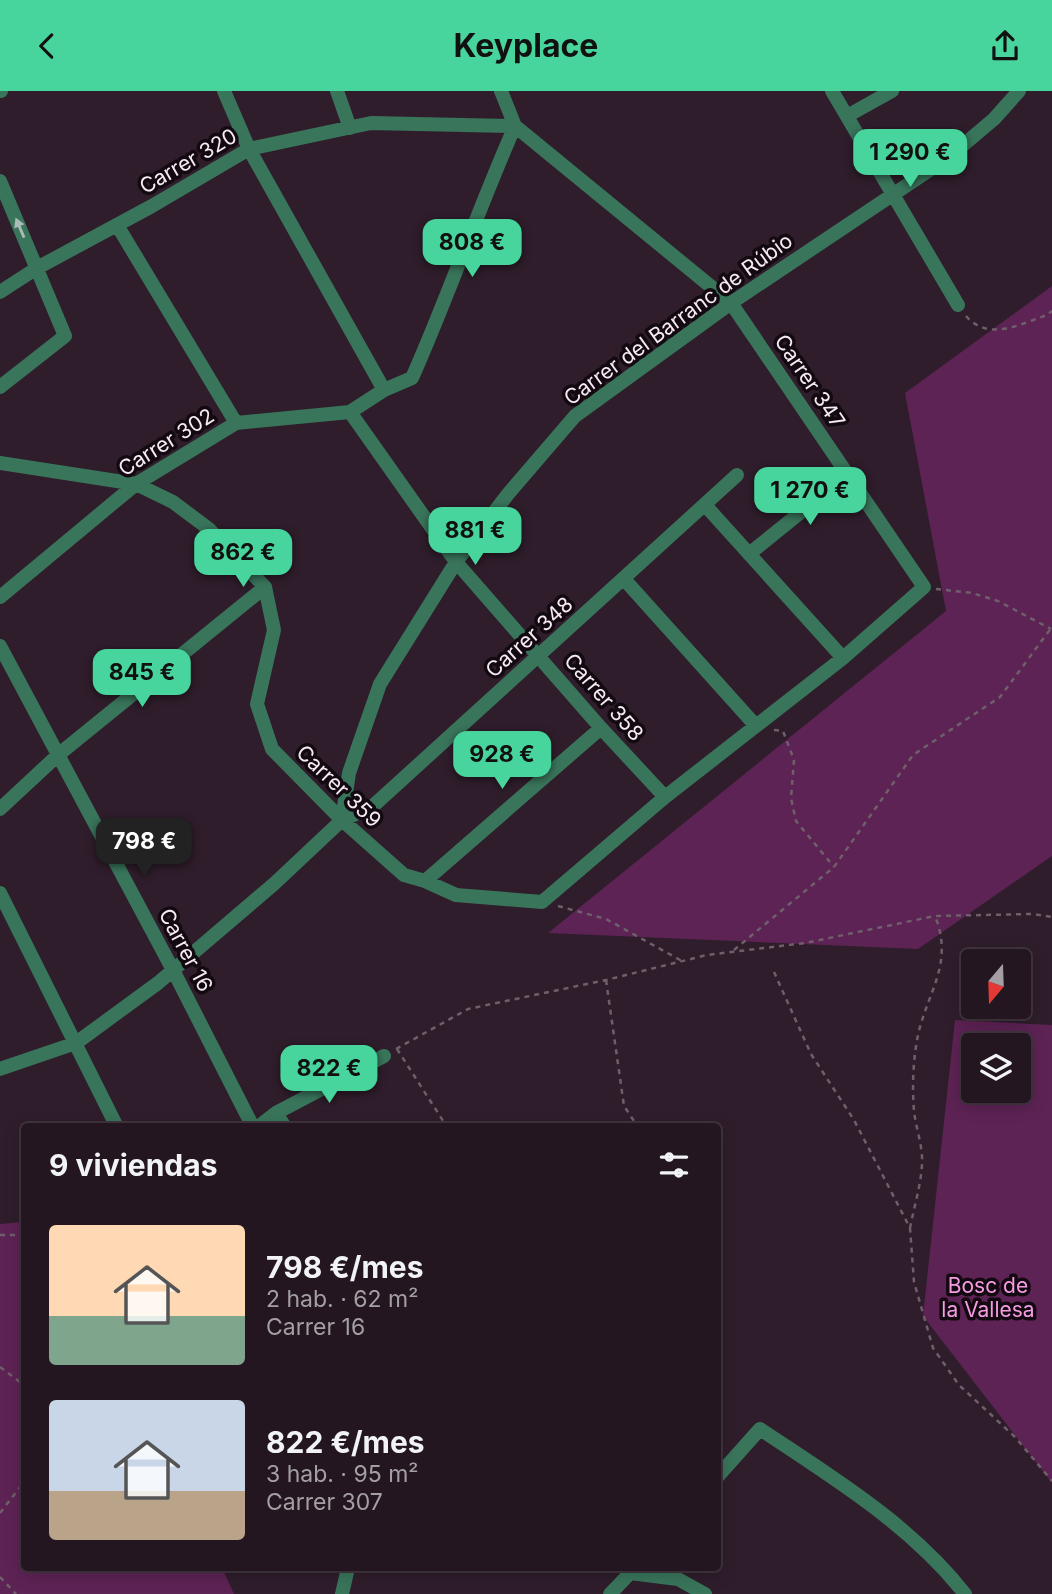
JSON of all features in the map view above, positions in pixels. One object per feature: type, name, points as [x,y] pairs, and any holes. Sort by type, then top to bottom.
[{"type":"street","points":[[224,91],[249,149],[384,390]]},
{"type":"street","points":[[337,91],[350,128]]},
{"type":"street","points":[[501,91],[515,126],[731,303]]},
{"type":"street","points":[[832,91],[958,305]]},
{"type":"street","points":[[847,116],[892,91]]},
{"type":"street","name":"Carrer del Barranc de Rúbio","points":[[342,820],[349,773],[380,684],[456,562],[508,494],[575,416],[731,303],[949,157],[994,119],[1019,91]]},
{"type":"street","name":"Carrer 320","points":[[0,292],[37,268],[249,149],[371,123],[515,126]]},
{"type":"street","name":"Carrer 302","points":[[0,597],[136,484],[236,423],[350,412],[384,390],[412,378],[445,303],[492,178],[515,126]]},
{"type":"street","points":[[0,181],[65,336],[0,387]]},
{"type":"street","points":[[117,225],[236,423]]},
{"type":"street","name":"Carrer 347","points":[[731,303],[924,587]]},
{"type":"street","name":"Carrer 358","points":[[350,412],[456,562],[665,797]]},
{"type":"street","points":[[0,463],[136,484],[173,502],[209,529],[265,587],[58,755],[0,809]]},
{"type":"street","points":[[749,554],[848,474]]},
{"type":"street","name":"Carrer 348","points":[[342,820],[373,806],[737,475]]},
{"type":"street","points":[[705,505],[843,658]]},
{"type":"street","points":[[624,579],[757,726]]},
{"type":"street","name":"Carrer 359","points":[[265,587],[274,630],[257,704],[272,749],[342,820],[404,875],[456,895],[542,902]]},
{"type":"street","points":[[542,902],[665,797],[843,658],[924,587]]},
{"type":"street","name":"Carrer 16","points":[[0,646],[253,1123]]},
{"type":"street","points":[[425,881],[601,728]]},
{"type":"street","points":[[0,1069],[76,1043],[173,970],[275,883],[342,820]]},
{"type":"street","points":[[0,893],[115,1123]]},
{"type":"street","points":[[261,1123],[390,1052]]},
{"type":"street","points":[[276,1113],[282,1123]]},
{"type":"street","points":[[721,1473],[760,1429],[842,1483],[912,1535],[965,1594]]},
{"type":"street","points":[[342,1594],[347,1571]]},
{"type":"street","points":[[610,1594],[632,1571],[678,1579],[705,1594]]},
{"type":"path","points":[[958,305],[973,324],[1000,331],[1050,316],[1052,311]]},
{"type":"path","points":[[732,951],[834,867],[913,755],[1000,697],[1051,628],[998,601],[972,593],[924,587]]},
{"type":"path","points":[[757,726],[783,731],[794,760],[791,798],[796,821],[834,867]]},
{"type":"path","points":[[542,902],[606,919],[682,961]]},
{"type":"path","points":[[444,1123],[390,1052],[468,1009],[732,951],[805,943],[935,916],[1031,914],[1052,917]]},
{"type":"path","points":[[935,916],[941,930],[944,952],[919,1034],[913,1072],[914,1111],[922,1165],[910,1228],[914,1282],[933,1348],[959,1385],[1015,1437],[1052,1481]]},
{"type":"path","points":[[774,971],[811,1054],[854,1120],[910,1228]]},
{"type":"path","points":[[606,980],[624,1106],[635,1123]]},
{"type":"path","points":[[0,1235],[21,1235]]},
{"type":"path","points":[[0,1367],[21,1383]]},
{"type":"path","points":[[0,1513],[21,1486]]},
{"type":"path","points":[[0,1577],[16,1594]]},
{"type":"green space","points":[[1052,286],[1052,856],[918,949],[548,933],[946,611],[905,393]]},
{"type":"green space","name":"Bosc de la Vallesa","points":[[955,1020],[1052,1025],[1052,1483],[923,1316]]},
{"type":"green space","points":[[21,1222],[21,1571],[223,1571],[234,1594],[0,1594],[0,1224]]}]
